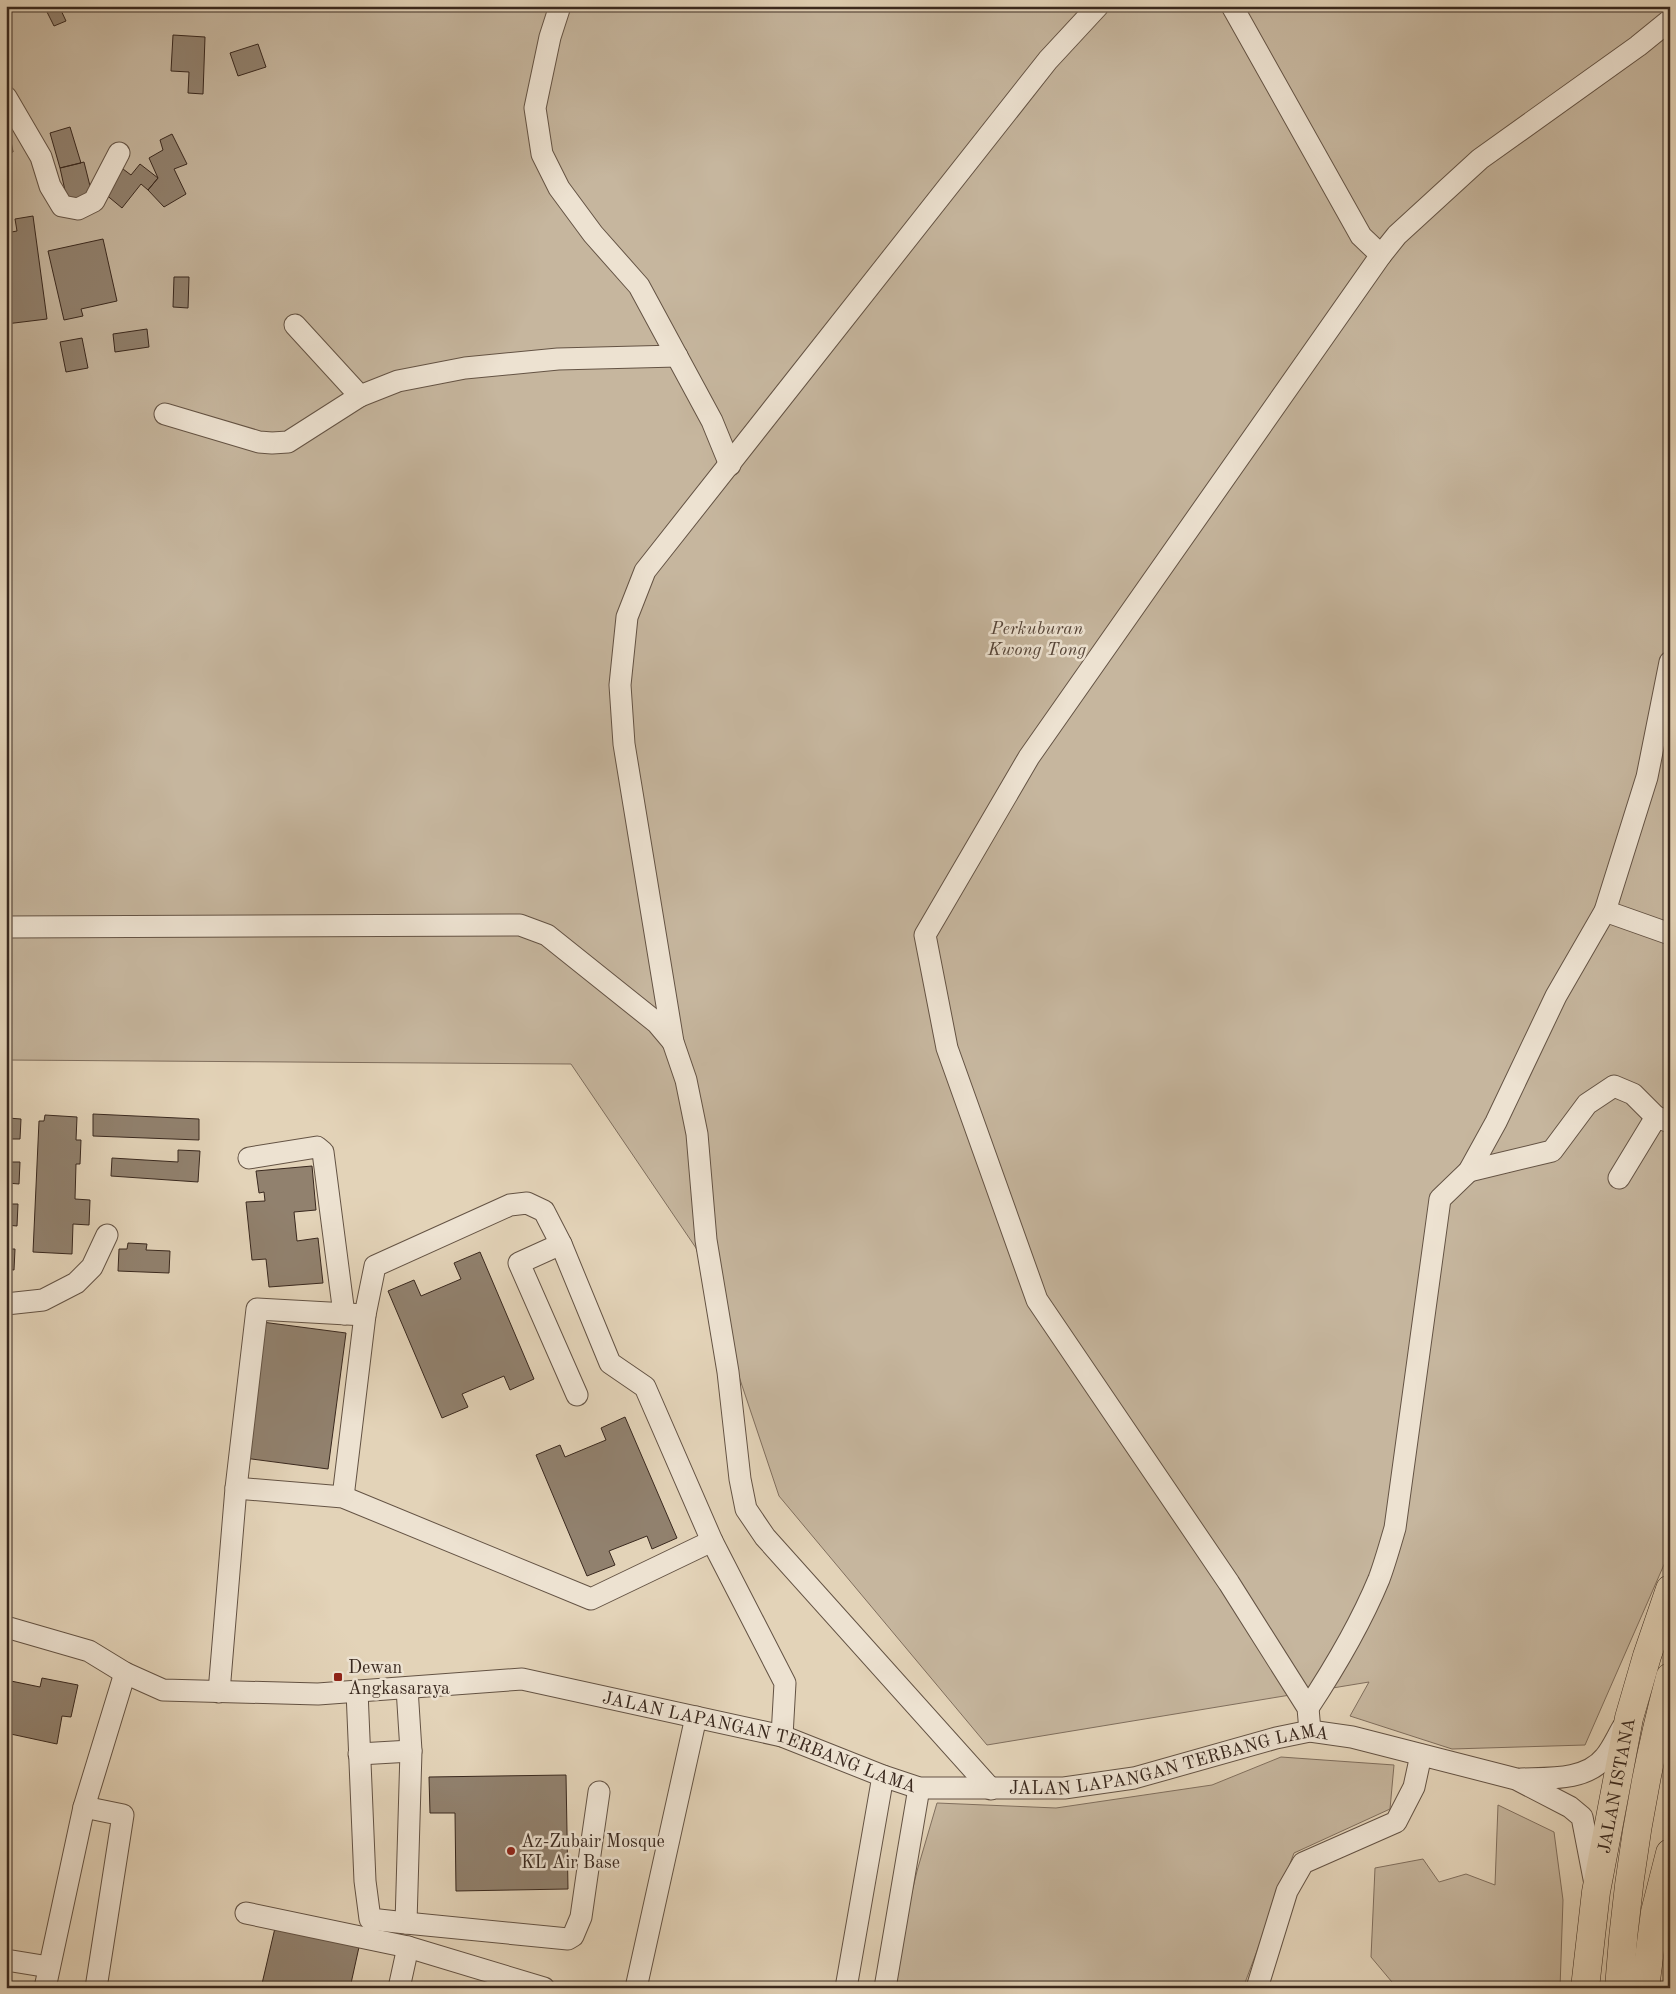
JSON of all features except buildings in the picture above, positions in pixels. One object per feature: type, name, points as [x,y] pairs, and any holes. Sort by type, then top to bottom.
[{"type":"main road","name":"JALAN ISTANA","points":[[1585,1988],[1596,1892],[1629,1718],[1647,1656],[1670,1589]]},
{"type":"main road","points":[[1619,1988],[1622,1941],[1635,1840],[1657,1724],[1670,1677]]},
{"type":"main road","points":[[1645,1988],[1654,1912],[1670,1853]]},
{"type":"street","points":[[560,6],[550,38],[535,108],[542,154],[559,188],[593,234],[639,286],[712,421],[730,465]]},
{"type":"street","points":[[991,1789],[765,1537],[746,1510],[740,1479],[728,1372],[706,1240],[697,1134],[686,1080],[672,1042],[624,744],[620,685],[627,617],[645,571],[1048,60],[1098,6]]},
{"type":"street","points":[[1232,6],[1361,236],[1381,255]]},
{"type":"street","points":[[1310,1732],[1308,1708],[1230,1583],[1037,1300],[947,1048],[925,935],[1029,757],[1381,255],[1397,235],[1480,159],[1638,46],[1670,20]]},
{"type":"street","points":[[6,97],[41,156],[50,186],[62,206],[78,209],[94,202],[119,153]]},
{"type":"street","points":[[296,325],[360,396]]},
{"type":"street","points":[[166,414],[258,442],[288,442],[360,396],[398,381],[466,368],[558,359],[677,356]]},
{"type":"street","points":[[1308,1708],[1357,1627],[1379,1578],[1395,1528],[1440,1199],[1469,1171],[1496,1122],[1556,996],[1605,911],[1647,777],[1670,662]]},
{"type":"street","points":[[1605,911],[1670,934]]},
{"type":"street","points":[[6,927],[520,925],[548,935],[657,1023],[672,1042]]},
{"type":"street","points":[[1469,1171],[1552,1150],[1587,1104],[1614,1086],[1633,1094],[1663,1119],[1619,1178]]},
{"type":"street","points":[[249,1158],[317,1147],[324,1152],[355,1314],[343,1497]]},
{"type":"street","points":[[355,1314],[375,1266],[510,1205],[527,1203],[544,1211],[561,1244],[610,1363],[645,1387],[712,1541],[785,1683],[782,1736]]},
{"type":"street","points":[[6,1304],[43,1300],[76,1283],[92,1267],[107,1235]]},
{"type":"street","points":[[561,1244],[519,1263],[577,1395]]},
{"type":"street","points":[[219,1692],[236,1488],[257,1309],[355,1314]]},
{"type":"street","points":[[236,1488],[343,1497],[592,1599],[712,1541]]},
{"type":"street","name":"JALAN LAPANGAN TERBANG LAMA","points":[[6,1627],[89,1651],[125,1673],[163,1690],[318,1694],[522,1679],[782,1736],[883,1776],[919,1788],[1064,1788],[1134,1778],[1276,1738],[1310,1732],[1352,1737],[1516,1779],[1556,1798],[1582,1817],[1596,1892]]},
{"type":"street","points":[[6,1960],[47,1978],[84,1807],[125,1673]]},
{"type":"street","points":[[406,1923],[411,1751],[408,1688]]},
{"type":"street","points":[[357,1691],[365,1882],[370,1919],[568,1939],[573,1936],[581,1917],[599,1792]]},
{"type":"street","points":[[636,1988],[696,1717]]},
{"type":"street","name":"JALAN LAPANGAN TERBANG LAMA","points":[[1516,1779],[1556,1778],[1579,1774],[1593,1768],[1604,1758],[1629,1718]]},
{"type":"street","points":[[359,1754],[411,1751]]},
{"type":"street","points":[[1257,1988],[1287,1891],[1303,1863],[1396,1822],[1414,1788],[1421,1754]]},
{"type":"street","points":[[846,1988],[883,1776]]},
{"type":"street","points":[[884,1988],[919,1788]]},
{"type":"street","points":[[84,1807],[123,1815],[96,1988]]},
{"type":"street","points":[[246,1913],[408,1948],[544,1988]]},
{"type":"street","points":[[399,1988],[408,1948]]},
{"type":"green space","name":"Perkuburan Kwong Tong","points":[[6,6],[1670,6],[1670,1551],[1585,1745],[1452,1749],[1350,1716],[1369,1682],[987,1745],[779,1496],[696,1248],[571,1064],[6,1060]]},
{"type":"green space","points":[[1281,1757],[1394,1765],[1390,1809],[1294,1853],[1243,1988],[889,1988],[917,1871],[937,1803],[1056,1808],[1212,1785]]},
{"type":"green space","points":[[1498,1805],[1554,1832],[1563,1900],[1560,1988],[1397,1988],[1371,1957],[1375,1868],[1423,1859],[1439,1882],[1466,1874],[1495,1885]]},
{"type":"place","name":"Dewan Angkasaraya","points":[[338,1677]]},
{"type":"place","name":"Az-Zubair Mosque KL Air Base","points":[[511,1851]]}]
